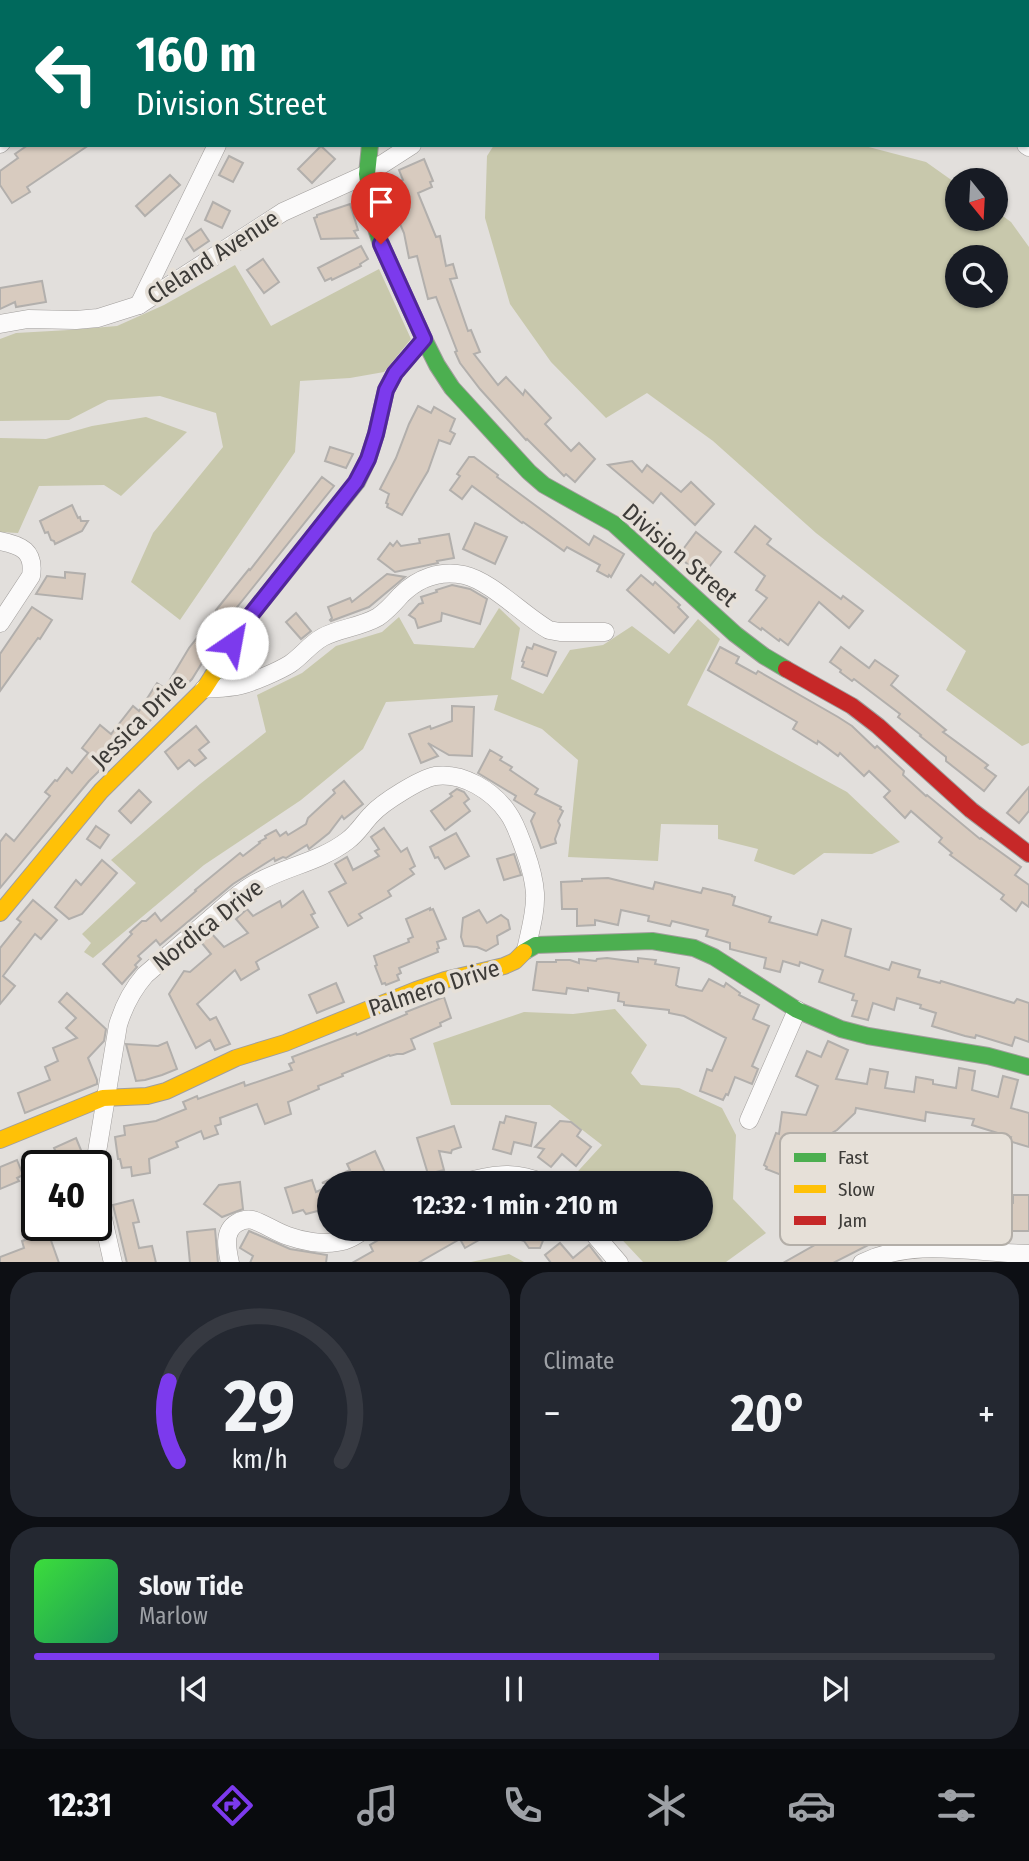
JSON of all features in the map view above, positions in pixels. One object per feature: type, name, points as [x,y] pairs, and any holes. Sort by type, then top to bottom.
[{"type":"street","points":[[139,305],[216,147]]},
{"type":"street","name":"Division Street","points":[[370,147],[367,174],[373,219],[381,244],[424,339],[452,388],[528,472],[544,485],[614,524],[735,634],[764,656],[852,706],[971,810],[1029,854]]},
{"type":"street","name":"Cleland Avenue","points":[[0,324],[28,319],[99,318],[139,305],[283,212],[367,174],[409,147]]},
{"type":"street","name":"Jessica Drive","points":[[0,913],[101,791],[204,689],[246,621],[356,482],[368,459],[386,390],[395,373],[424,339]]},
{"type":"street","points":[[0,541],[24,549],[32,567],[31,576],[0,623]]},
{"type":"street","points":[[204,689],[242,685],[284,667],[320,639],[340,629],[377,617],[410,587],[434,575],[458,574],[481,581],[549,630],[605,632]]},
{"type":"street","name":"Nordica Drive","points":[[113,1262],[99,1201],[97,1152],[118,1025],[124,1006],[145,975],[233,899],[270,877],[328,853],[359,831],[375,810],[423,780],[450,776],[466,780],[483,789],[508,812],[517,827],[532,872],[535,891],[535,909],[526,950]]},
{"type":"street","name":"Palmero Drive","points":[[0,1140],[106,1098],[147,1096],[166,1091],[236,1058],[285,1043],[416,990],[504,966],[536,945],[652,941],[694,948],[714,957],[797,1010],[841,1029],[1029,1066]]},
{"type":"street","points":[[748,1120],[797,1010]]},
{"type":"street","points":[[230,1262],[226,1240],[228,1232],[233,1225],[244,1220],[253,1220],[292,1238],[314,1242],[342,1241]]},
{"type":"street","points":[[600,1241],[619,1262]]},
{"type":"street","points":[[862,1262],[913,1248],[939,1247],[1029,1254]]},
{"type":"green space","points":[[493,147],[869,147],[926,162],[945,175],[945,231],[1008,231],[1008,220],[1011,222],[1029,247],[1029,743],[1022,746],[946,690],[966,651],[816,533],[713,441],[647,393],[606,418],[551,362],[510,304],[485,218],[487,156]]},
{"type":"green space","points":[[235,265],[271,326],[379,269],[411,339],[384,372],[350,378],[300,381],[295,452],[180,620],[131,582],[153,533],[223,447],[216,413],[160,396],[108,400],[69,420],[0,421],[0,339],[16,333],[117,326],[164,305]]},
{"type":"green space","points":[[146,417],[187,432],[121,496],[104,485],[39,486],[18,533],[0,532],[0,438],[46,439],[92,426]]},
{"type":"green space","points":[[499,608],[520,628],[511,679],[543,694],[570,650],[603,645],[632,626],[669,654],[698,619],[720,639],[687,705],[847,792],[900,842],[872,854],[824,853],[794,875],[754,861],[758,849],[718,839],[718,825],[661,824],[658,861],[568,857],[578,760],[542,729],[494,710],[498,695],[386,702],[363,749],[301,800],[204,865],[93,958],[84,952],[91,943],[82,934],[136,883],[111,860],[266,732],[257,695],[302,673],[336,646],[382,632],[399,617],[414,644],[474,648]]},
{"type":"green space","points":[[615,1009],[647,1045],[631,1073],[641,1085],[679,1088],[722,1108],[736,1135],[733,1199],[766,1233],[726,1262],[643,1262],[623,1241],[713,1241],[713,1171],[578,1171],[602,1145],[550,1105],[451,1105],[433,1043],[524,1012],[573,1014]]},
{"type":"green space","points":[[509,1254],[524,1262],[471,1262]]},
{"type":"building","points":[[25,147],[86,147],[27,187],[30,192],[12,203],[0,185],[0,171],[18,158],[15,154]]},
{"type":"building","points":[[320,147],[335,159],[312,183],[298,169]]},
{"type":"building","points":[[229,156],[243,163],[233,182],[219,175]]},
{"type":"building","points":[[424,159],[433,181],[430,182],[432,187],[418,193],[436,237],[440,236],[446,266],[453,264],[457,278],[450,279],[468,331],[471,330],[480,352],[474,354],[498,385],[506,377],[523,395],[525,390],[551,418],[545,424],[571,451],[579,443],[595,459],[575,482],[566,474],[564,476],[526,440],[480,389],[460,363],[436,297],[428,299],[417,256],[409,258],[404,233],[394,210],[401,207],[392,184],[403,180],[399,170]]},
{"type":"building","points":[[170,175],[180,185],[145,216],[136,206]]},
{"type":"building","points":[[213,202],[230,211],[222,228],[205,220]]},
{"type":"building","points":[[350,204],[358,230],[354,231],[358,238],[321,239],[314,218]]},
{"type":"building","points":[[201,229],[209,241],[194,251],[186,239]]},
{"type":"building","points":[[361,246],[368,259],[360,264],[361,266],[325,281],[318,268]]},
{"type":"building","points":[[263,259],[279,282],[264,293],[247,270]]},
{"type":"building","points":[[42,281],[46,302],[16,307],[15,302],[0,309],[0,288]]},
{"type":"building","points":[[418,406],[431,413],[434,407],[455,419],[450,431],[455,434],[450,444],[439,440],[428,471],[402,515],[387,507],[389,494],[380,489]]},
{"type":"building","points":[[330,447],[353,454],[346,468],[325,461]]},
{"type":"building","points":[[469,457],[474,457],[589,545],[594,536],[624,554],[611,577],[597,571],[600,565],[567,547],[564,551],[472,486],[462,499],[450,490]]},
{"type":"building","points":[[632,461],[642,472],[647,465],[681,492],[691,482],[714,504],[695,525],[661,493],[653,503],[608,465]]},
{"type":"building","points":[[322,477],[334,486],[234,611],[192,679],[89,781],[0,888],[0,842],[6,834],[14,841],[50,796],[45,792],[55,780],[57,781],[67,768],[72,773],[88,753],[82,748],[100,725],[111,734],[133,706],[139,711],[157,683],[165,688],[189,648],[218,611],[216,610]]},
{"type":"building","points":[[72,505],[81,521],[88,521],[82,531],[55,544],[48,532],[45,533],[40,521]]},
{"type":"building","points":[[475,523],[507,537],[495,564],[463,549]]},
{"type":"building","points":[[755,526],[771,539],[767,544],[841,599],[843,596],[863,611],[849,628],[819,602],[788,645],[749,621],[767,598],[756,590],[765,576],[735,552]]},
{"type":"building","points":[[696,532],[721,552],[702,576],[678,556]]},
{"type":"building","points":[[449,534],[454,558],[395,572],[378,559],[390,543],[393,546],[397,541],[401,546],[420,543],[419,539]]},
{"type":"building","points":[[65,572],[85,574],[82,599],[36,594],[47,576],[65,578]]},
{"type":"building","points":[[387,574],[405,577],[369,607],[330,620],[332,618],[328,607],[350,598],[352,602]]},
{"type":"building","points":[[641,575],[653,585],[655,582],[680,605],[678,607],[688,617],[674,633],[627,590]]},
{"type":"building","points":[[452,585],[470,589],[487,599],[480,624],[442,613],[441,621],[418,628],[415,619],[409,615],[423,603],[421,597]]},
{"type":"building","points":[[32,607],[52,620],[0,691],[0,654]]},
{"type":"building","points":[[296,613],[311,631],[301,639],[286,622]]},
{"type":"building","points":[[534,644],[556,652],[547,676],[522,667],[527,647],[532,649]]},
{"type":"building","points":[[720,647],[739,657],[736,663],[756,674],[758,671],[852,726],[904,771],[903,775],[926,796],[980,839],[1021,867],[1015,875],[1029,885],[1029,907],[1022,902],[1016,911],[1001,899],[1004,895],[950,855],[952,853],[939,842],[942,838],[911,811],[905,818],[884,797],[890,791],[869,771],[864,776],[840,753],[838,756],[818,741],[817,744],[793,729],[797,722],[708,670]]},
{"type":"building","points":[[841,647],[869,668],[875,660],[898,676],[891,685],[946,730],[943,732],[988,765],[985,768],[996,776],[984,791],[898,717],[900,714],[854,679],[852,681],[830,662]]},
{"type":"building","points":[[452,706],[474,707],[472,756],[449,755],[428,743],[438,756],[421,763],[409,734],[452,721]]},
{"type":"building","points":[[196,726],[209,742],[199,750],[206,758],[195,766],[189,760],[178,769],[165,752]]},
{"type":"building","points":[[490,750],[512,767],[510,770],[538,789],[535,794],[561,807],[563,811],[558,821],[560,825],[556,843],[541,848],[531,821],[535,813],[514,800],[516,796],[478,773]]},
{"type":"building","points":[[344,781],[363,804],[344,819],[342,816],[329,833],[309,849],[307,845],[286,858],[275,861],[274,858],[233,884],[160,945],[156,940],[138,956],[141,959],[135,965],[137,967],[122,984],[103,964],[142,921],[155,913],[161,921],[240,853],[243,856],[276,830],[280,836],[286,832],[288,835],[306,824],[308,818]]},
{"type":"building","points":[[1029,787],[1029,811],[1019,823],[1007,813]]},
{"type":"building","points":[[457,789],[464,792],[469,799],[464,803],[470,811],[445,830],[431,811],[452,796],[450,794]]},
{"type":"building","points":[[139,790],[151,802],[131,823],[119,811]]},
{"type":"building","points":[[96,826],[109,835],[100,848],[87,839]]},
{"type":"building","points":[[384,828],[401,852],[407,848],[415,866],[410,869],[414,874],[388,891],[391,896],[359,914],[362,918],[348,926],[329,892],[346,883],[335,864],[347,857],[353,870],[379,856],[375,851],[379,849],[371,837]]},
{"type":"building","points":[[456,833],[469,856],[445,869],[430,847]]},
{"type":"building","points":[[514,854],[521,875],[504,880],[497,859]]},
{"type":"building","points":[[102,860],[117,873],[82,914],[69,919],[55,907],[76,880],[81,885]]},
{"type":"building","points":[[608,878],[653,889],[655,882],[701,893],[703,888],[732,895],[735,897],[733,905],[771,917],[769,922],[817,935],[822,920],[851,929],[845,956],[889,970],[892,962],[920,970],[918,977],[940,983],[941,981],[1014,1003],[1017,999],[1029,1003],[1029,1042],[1015,1037],[1012,1046],[932,1026],[936,1013],[897,998],[894,1010],[873,1003],[868,1020],[852,1016],[857,1001],[852,1000],[854,994],[819,982],[823,970],[800,962],[799,966],[783,961],[780,972],[764,968],[766,958],[730,949],[730,943],[706,936],[708,930],[672,921],[670,926],[648,921],[649,916],[621,910],[618,925],[595,920],[595,925],[577,926],[577,909],[562,909],[561,882]]},
{"type":"building","points":[[303,891],[315,913],[311,915],[318,927],[256,962],[259,969],[241,980],[235,970],[197,1004],[210,1020],[216,1017],[230,1044],[215,1050],[210,1040],[196,1048],[169,994],[184,971],[190,972],[211,954],[201,942],[211,933],[224,947],[248,933],[236,919],[247,909],[253,916],[280,901],[282,907]]},
{"type":"building","points":[[33,900],[57,920],[41,939],[35,934],[3,976],[15,986],[0,1004],[0,948],[21,922],[17,919]]},
{"type":"building","points":[[433,909],[446,939],[437,942],[438,952],[399,968],[399,980],[382,984],[374,956],[409,942],[408,939],[413,937],[406,919]]},
{"type":"building","points":[[479,910],[487,923],[501,915],[508,920],[510,929],[497,936],[498,944],[486,951],[464,946],[461,937],[463,918]]},
{"type":"building","points":[[607,958],[638,962],[638,958],[656,960],[655,964],[679,968],[676,985],[679,987],[702,991],[709,979],[724,987],[726,983],[740,993],[739,995],[759,1005],[753,1019],[769,1026],[752,1066],[758,1069],[752,1084],[735,1077],[728,1095],[726,1094],[723,1100],[700,1091],[707,1069],[712,1071],[726,1038],[684,1016],[669,1013],[669,1010],[624,1005],[624,1002],[618,1001],[619,993],[588,988],[588,991],[567,988],[566,994],[533,990],[537,962],[570,960],[579,963],[579,959],[596,961]]},
{"type":"building","points":[[336,983],[344,1002],[317,1013],[309,995]]},
{"type":"building","points":[[67,993],[106,1029],[104,1041],[88,1058],[97,1084],[25,1113],[18,1093],[50,1080],[45,1067],[58,1061],[53,1048],[77,1038],[66,1028],[76,1018],[59,1002]]},
{"type":"building","points":[[444,997],[451,1018],[440,1023],[441,1026],[411,1039],[415,1049],[403,1054],[389,1055],[318,1086],[319,1089],[288,1102],[291,1114],[265,1124],[257,1104],[220,1118],[221,1124],[215,1126],[218,1134],[204,1139],[201,1131],[176,1142],[178,1147],[149,1159],[150,1173],[132,1176],[131,1167],[122,1168],[115,1137],[125,1135],[124,1126],[156,1121],[186,1109],[183,1102],[197,1096],[198,1099],[244,1082],[245,1086],[292,1070],[289,1064],[294,1062],[292,1057],[356,1033],[357,1035]]},
{"type":"building","points":[[828,1041],[848,1050],[836,1079],[867,1084],[870,1069],[888,1072],[885,1088],[914,1092],[916,1077],[933,1080],[933,1084],[956,1088],[959,1068],[975,1071],[972,1090],[998,1097],[1003,1076],[1018,1080],[1011,1108],[1029,1113],[1029,1147],[1012,1142],[1012,1133],[998,1133],[972,1125],[974,1119],[926,1112],[925,1121],[856,1108],[855,1113],[832,1133],[780,1133],[780,1174],[766,1169],[764,1165],[776,1133],[779,1134],[782,1112],[806,1115],[818,1086],[796,1076],[807,1051],[821,1057]]},
{"type":"building","points":[[167,1042],[177,1069],[136,1081],[126,1044],[158,1046]]},
{"type":"building","points":[[506,1116],[536,1123],[531,1146],[514,1142],[511,1154],[493,1149],[500,1122],[504,1123]]},
{"type":"building","points":[[560,1121],[571,1122],[581,1130],[577,1136],[591,1147],[576,1166],[562,1154],[551,1167],[538,1157],[544,1149],[535,1147]]},
{"type":"building","points":[[454,1126],[461,1147],[451,1153],[439,1151],[444,1170],[427,1171],[417,1138]]},
{"type":"building","points":[[76,1138],[81,1150],[55,1150],[54,1148]]},
{"type":"building","points":[[375,1151],[384,1171],[348,1171],[350,1170],[347,1164]]},
{"type":"building","points":[[17,1160],[21,1170],[21,1176],[17,1178],[19,1181],[0,1189],[0,1167]]},
{"type":"building","points":[[312,1180],[317,1192],[317,1211],[306,1214],[303,1210],[293,1213],[285,1188]]},
{"type":"building","points":[[240,1182],[243,1209],[222,1217],[204,1204],[219,1185]]},
{"type":"building","points":[[1013,1195],[1029,1195],[1029,1231],[1012,1231]]},
{"type":"building","points":[[133,1200],[139,1222],[133,1223],[139,1248],[152,1246],[156,1262],[127,1262],[113,1205]]},
{"type":"building","points":[[215,1229],[218,1262],[190,1262],[187,1232]]},
{"type":"building","points":[[249,1231],[290,1249],[327,1255],[326,1262],[250,1262],[253,1256],[240,1248]]},
{"type":"building","points":[[22,1241],[51,1241],[59,1262],[0,1262],[0,1257],[24,1248]]},
{"type":"building","points":[[377,1241],[456,1241],[420,1262],[354,1262],[373,1251],[370,1245]]},
{"type":"building","points":[[461,1241],[477,1241],[465,1248]]},
{"type":"building","points":[[524,1241],[543,1241],[540,1248],[529,1248]]},
{"type":"building","points":[[560,1243],[573,1258],[589,1245],[602,1262],[550,1262],[545,1255]]},
{"type":"building","points":[[815,1245],[868,1245],[835,1262],[785,1262]]},
{"type":"traffic: fast","points":[[370,147],[367,174],[373,219],[381,244],[424,339],[452,388],[544,485],[614,524],[735,634],[786,669]]},
{"type":"traffic: fast","points":[[213,675],[246,621],[357,482],[376,434],[386,390],[395,373],[424,339]]},
{"type":"traffic: fast","points":[[524,952],[536,945],[652,941],[694,948],[714,957],[797,1010],[841,1029],[988,1056],[1029,1067]]},
{"type":"traffic: slow","points":[[0,913],[101,791],[204,689],[213,675]]},
{"type":"traffic: slow","points":[[0,1140],[103,1098],[147,1096],[166,1091],[236,1058],[285,1043],[416,990],[504,966],[515,961],[524,952]]},
{"type":"traffic: jam","points":[[786,669],[852,706],[971,810],[1029,854]]},
{"type":"route","points":[[232,643],[246,621],[356,482],[368,459],[386,390],[395,373],[424,339],[381,244]]}]
